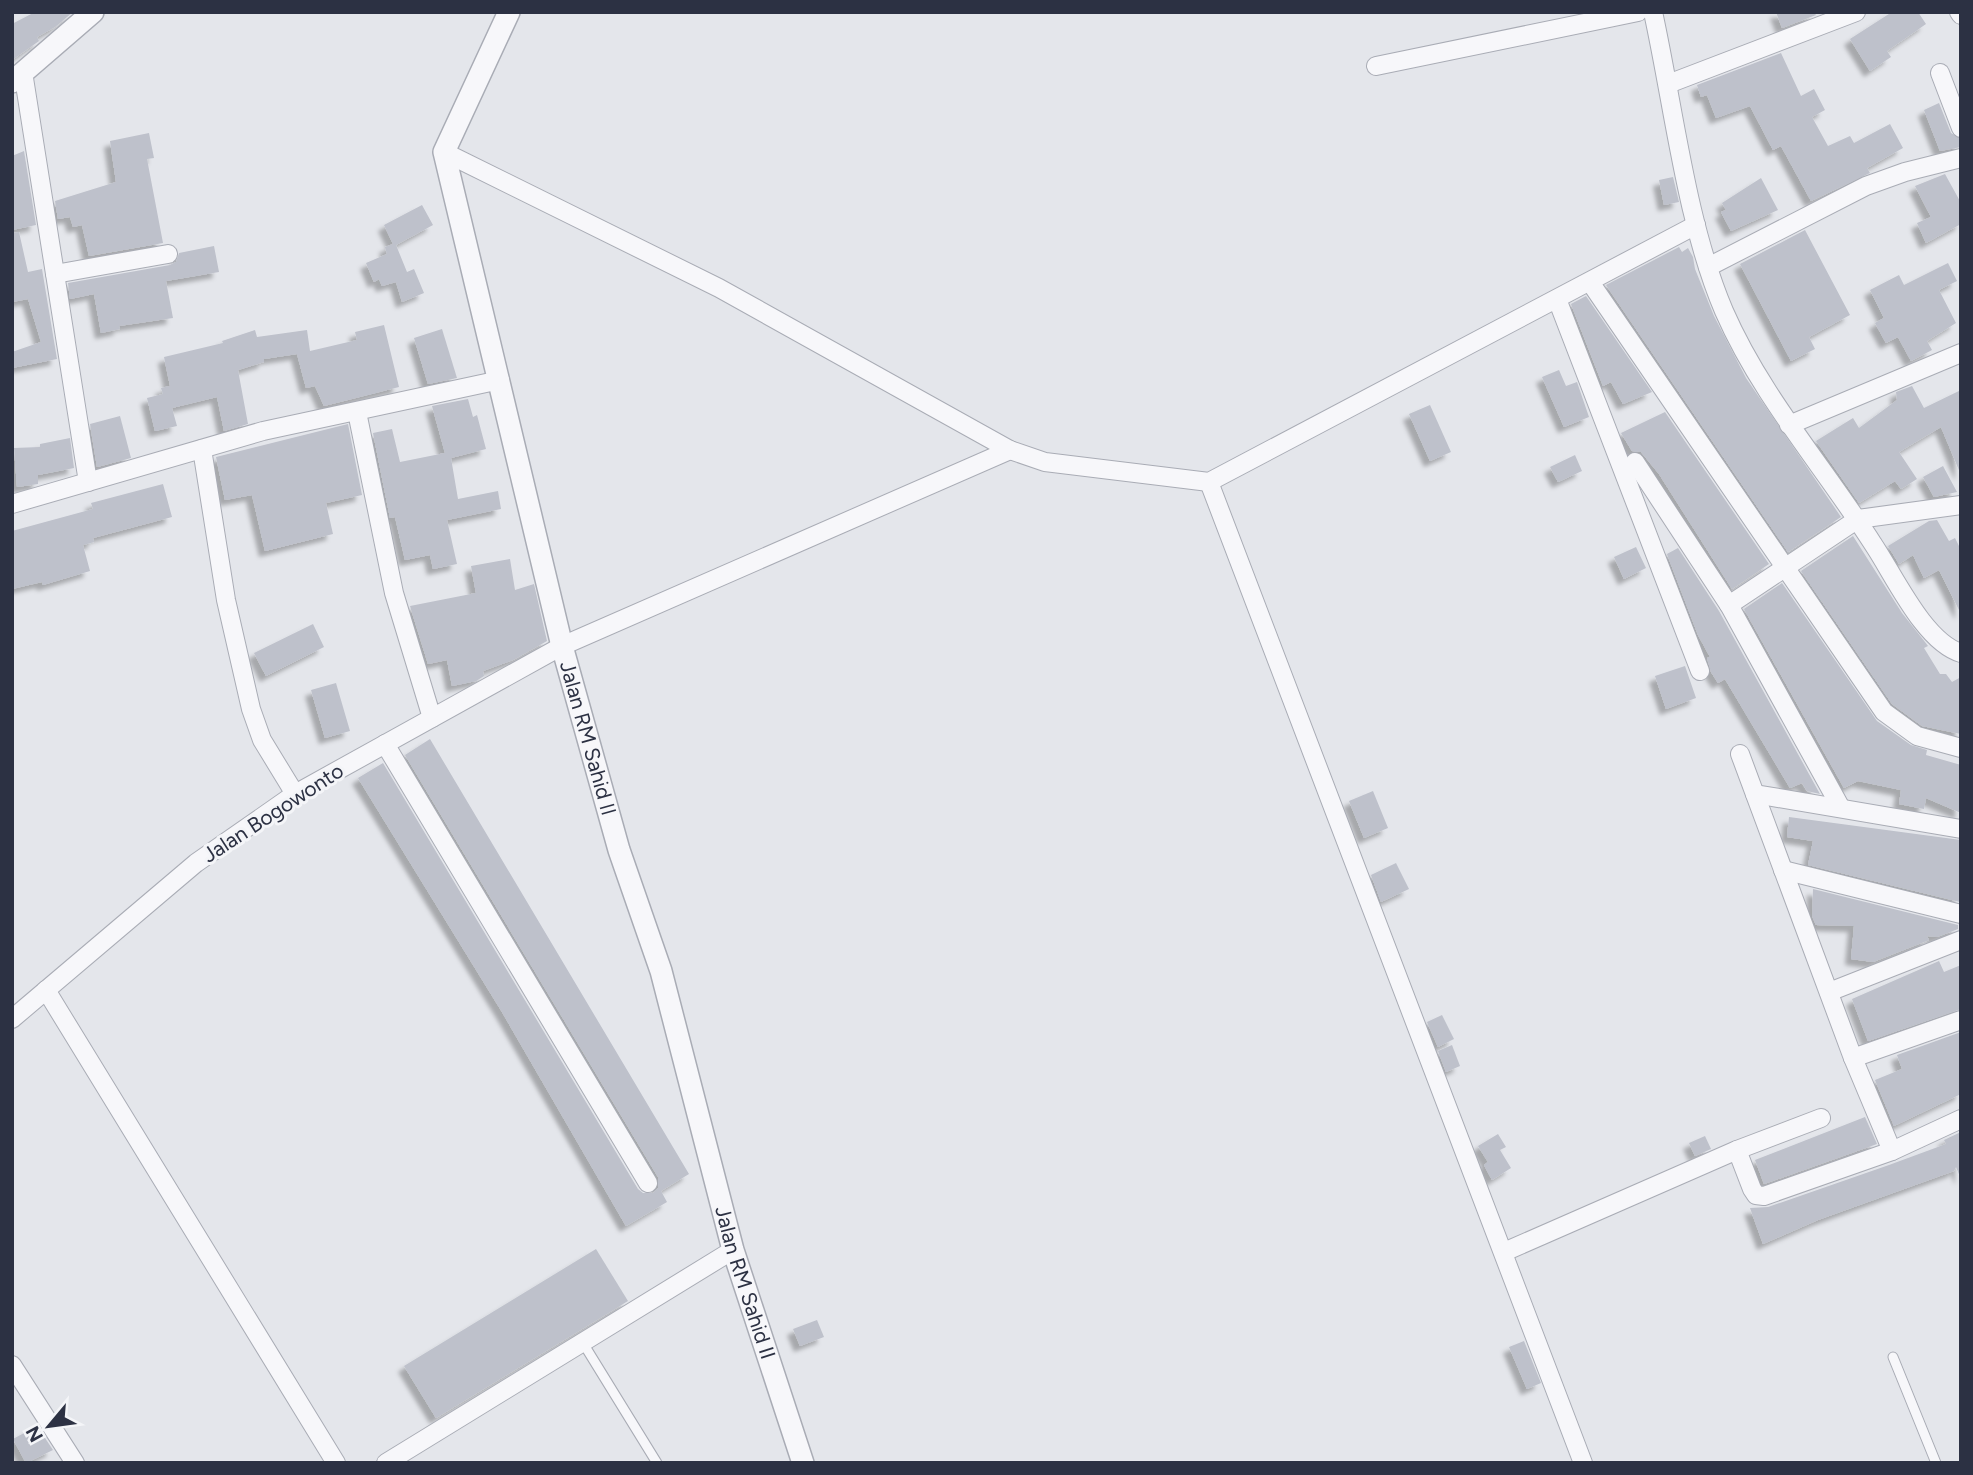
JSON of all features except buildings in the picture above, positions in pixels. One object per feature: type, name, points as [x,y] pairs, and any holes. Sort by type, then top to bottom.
[{"type":"street","points":[[88,482],[55,274],[18,77],[93,12]]},
{"type":"street","points":[[509,12],[444,152],[719,288],[1010,450],[1066,466],[1209,482],[1696,225]]},
{"type":"street","points":[[1376,66],[1637,12]]},
{"type":"street","points":[[1653,12],[1696,225],[1725,313],[1789,425],[1858,519],[1929,630],[1948,649],[1961,653]]},
{"type":"street","points":[[1668,84],[1856,12]]},
{"type":"street","points":[[1940,73],[1961,128]]},
{"type":"street","name":"Jalan RM Sahid II","points":[[444,152],[562,646],[619,850],[661,971],[733,1250],[803,1463]]},
{"type":"street","points":[[1708,267],[1866,186],[1905,172],[1961,158]]},
{"type":"street","points":[[55,274],[168,254]]},
{"type":"street","points":[[1590,282],[1884,712],[1917,736],[1961,748]]},
{"type":"street","points":[[1557,299],[1700,671]]},
{"type":"street","points":[[1789,425],[1961,353]]},
{"type":"street","points":[[12,504],[263,431],[500,380]]},
{"type":"street","points":[[357,412],[394,593],[432,718]]},
{"type":"street","points":[[202,449],[226,600],[251,709],[262,740],[295,794]]},
{"type":"street","name":"Jalan Bogowonto","points":[[12,1019],[196,863],[295,794],[562,646],[1010,450]]},
{"type":"street","points":[[1636,462],[1729,605],[1842,808]]},
{"type":"street","points":[[1209,482],[1583,1463]]},
{"type":"street","points":[[1729,605],[1786,570],[1858,519],[1961,505]]},
{"type":"street","points":[[385,744],[648,1183]]},
{"type":"street","points":[[1740,754],[1853,1058],[1892,1151]]},
{"type":"street","points":[[1755,794],[1961,829]]},
{"type":"street","points":[[1783,870],[1961,914]]},
{"type":"street","points":[[1829,992],[1961,940]]},
{"type":"street","points":[[46,990],[336,1463]]},
{"type":"street","points":[[1853,1058],[1961,1020]]},
{"type":"street","points":[[1504,1252],[1737,1150],[1821,1118]]},
{"type":"street","points":[[1737,1150],[1752,1189],[1756,1195],[1764,1196],[1892,1151],[1961,1119]]},
{"type":"street","points":[[386,1463],[733,1250]]},
{"type":"street","points":[[12,1365],[75,1463]]},
{"type":"lane","points":[[583,1343],[657,1463]]},
{"type":"lane","points":[[1893,1357],[1936,1463]]}]
